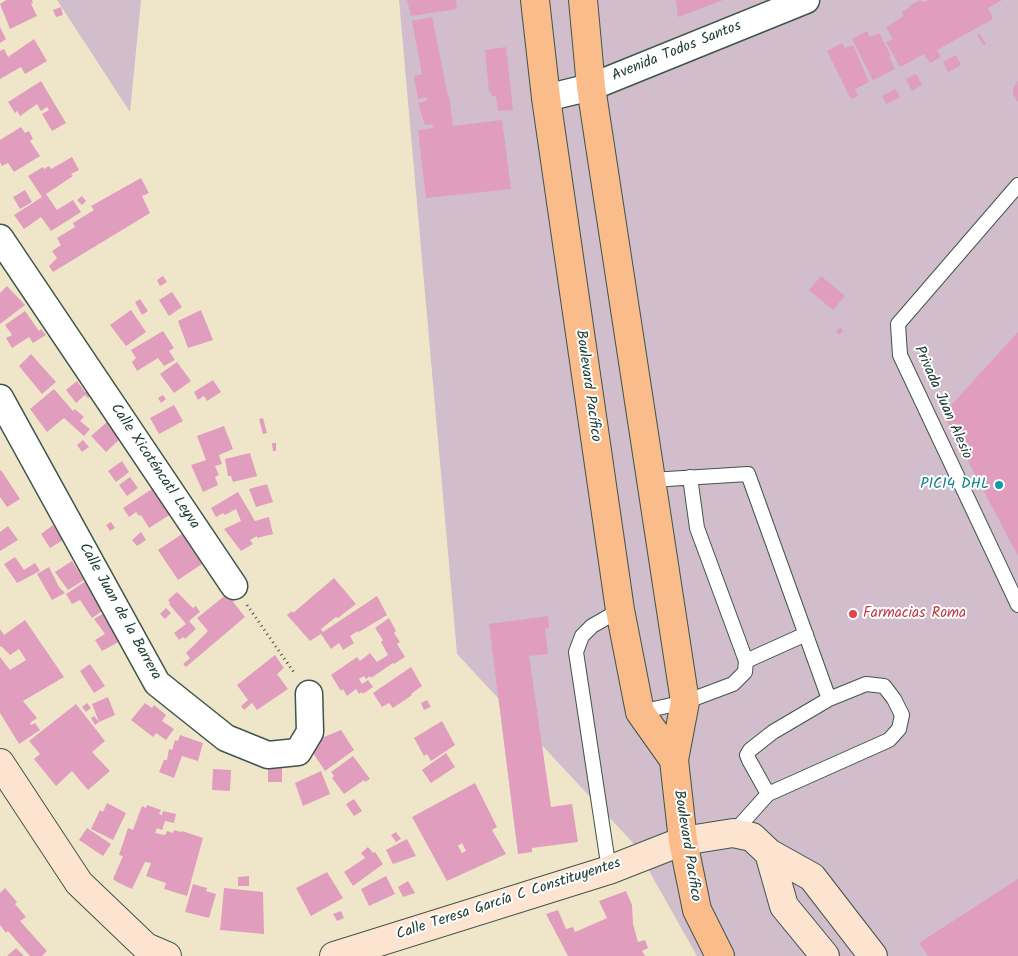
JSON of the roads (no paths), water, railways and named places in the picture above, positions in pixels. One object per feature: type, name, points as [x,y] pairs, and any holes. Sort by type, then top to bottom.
[{"type":"main road","name":"Boulevard Pacífico","points":[[535,0],[546,98],[620,610],[640,712],[674,760]]},
{"type":"main road","name":"Boulevard Pacífico","points":[[583,0],[592,87],[685,702],[674,760],[683,841],[697,910],[720,956]]},
{"type":"street","name":"Avenida Todos Santos","points":[[546,98],[592,87],[806,0]]},
{"type":"street","name":"Calle Xicoténcatl Leyva","points":[[0,238],[234,586]]},
{"type":"street","name":"Calle Juan de la Barrera","points":[[0,398],[158,683],[226,738],[268,755],[298,752],[310,732],[309,694]]},
{"type":"street","points":[[0,763],[79,883],[146,947],[167,956]]},
{"type":"street","name":"Calle Teresa García C Constituyentes","points":[[334,956],[609,870],[683,841],[734,832]]},
{"type":"street","points":[[734,832],[752,837],[769,853],[812,877],[873,956]]},
{"type":"street","points":[[769,853],[784,906],[824,956]]},
{"type":"lane","name":"Privada Juan Alesio","points":[[1018,185],[898,324],[900,355],[1018,605]]},
{"type":"lane","points":[[651,480],[748,474],[829,699]]},
{"type":"lane","points":[[640,712],[685,702],[733,684],[745,672],[746,661],[697,528],[690,477]]},
{"type":"lane","points":[[609,870],[576,652],[582,636],[592,626],[620,610]]},
{"type":"lane","points":[[746,661],[806,634]]},
{"type":"lane","points":[[734,832],[768,794],[889,740],[899,729],[902,715],[894,699],[884,686],[866,684],[829,699],[773,732],[750,750],[747,754],[749,760],[768,794]]},
{"type":"place","name":"PIC14 DHL","points":[[999,485]]},
{"type":"place","name":"Farmacias Roma","points":[[853,614]]}]
